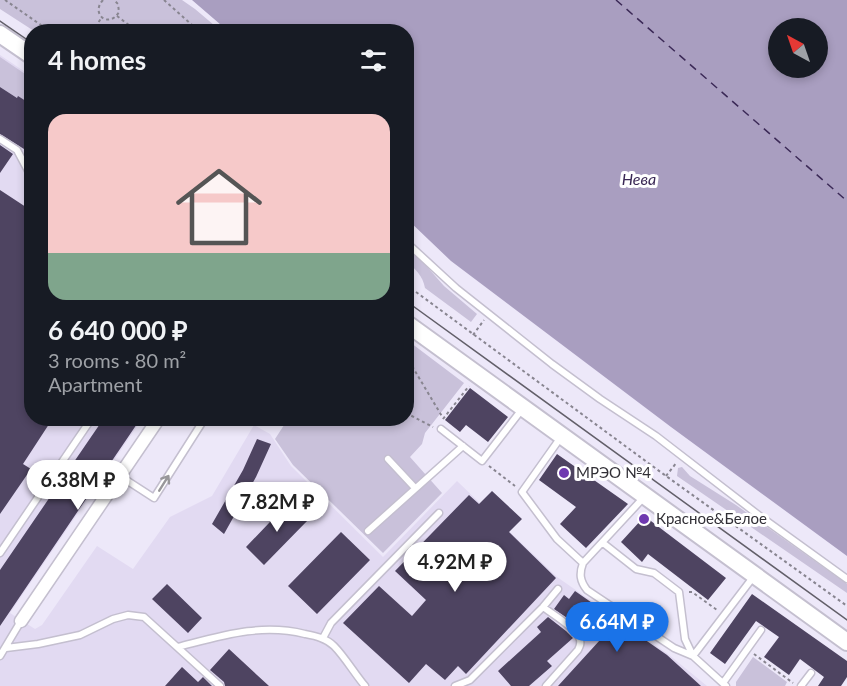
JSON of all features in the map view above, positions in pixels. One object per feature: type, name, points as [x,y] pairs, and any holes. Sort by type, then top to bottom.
[{"type":"main road","points":[[0,34],[24,50]]},
{"type":"main road","points":[[414,329],[847,642]]},
{"type":"street","points":[[21,621],[154,426]]},
{"type":"lane","points":[[0,139],[17,150],[24,163]]},
{"type":"lane","points":[[414,249],[456,288],[552,364],[656,436],[761,517],[847,579]]},
{"type":"lane","points":[[441,429],[482,461],[523,408]]},
{"type":"lane","points":[[0,553],[87,426]]},
{"type":"lane","points":[[120,476],[154,498],[200,426]]},
{"type":"lane","points":[[561,436],[522,492],[557,539],[584,563]]},
{"type":"lane","points":[[368,531],[463,446]]},
{"type":"lane","points":[[388,459],[415,488]]},
{"type":"lane","points":[[645,496],[584,563],[580,572],[581,582],[587,590],[674,648],[693,656],[725,685],[761,630]]},
{"type":"lane","points":[[323,638],[331,623],[439,513]]},
{"type":"lane","points":[[603,543],[636,569],[654,573],[679,592],[685,639],[693,656]]},
{"type":"lane","points":[[693,656],[754,575]]},
{"type":"lane","points":[[455,686],[470,680],[558,590]]},
{"type":"lane","points":[[543,607],[575,631],[580,638],[578,650],[546,686]]},
{"type":"lane","points":[[6,648],[80,635],[113,619],[128,615],[144,618],[220,686]]},
{"type":"lane","points":[[0,656],[21,621]]},
{"type":"lane","points":[[178,647],[240,632],[267,629],[293,631],[323,638],[334,646],[364,686]]},
{"type":"lane","points":[[799,686],[811,673]]},
{"type":"path","points":[[5,0],[40,24]]},
{"type":"path","points":[[96,0],[100,3]]},
{"type":"path","points":[[103,0],[98,8],[99,13],[110,20],[117,16],[119,8],[115,0]]},
{"type":"path","points":[[164,0],[191,24]]},
{"type":"path","points":[[117,16],[128,24]]},
{"type":"path","points":[[97,24],[102,17]]},
{"type":"path","points":[[416,292],[847,606]]},
{"type":"path","points":[[473,335],[482,323]]},
{"type":"path","points":[[414,369],[443,418],[470,384]]},
{"type":"path","points":[[414,417],[436,429],[441,429]]},
{"type":"path","points":[[482,461],[522,492]]},
{"type":"path","points":[[666,476],[675,465]]},
{"type":"path","points":[[679,592],[692,592],[724,615]]},
{"type":"path","points":[[747,650],[799,686]]},
{"type":"shaded area","points":[[0,0],[182,0],[213,24],[24,25],[0,9]]},
{"type":"shaded area","points":[[0,55],[24,71],[24,426],[137,426],[10,613],[35,629],[42,625],[97,546],[133,569],[170,517],[212,496],[253,426],[256,426],[270,434],[291,466],[383,557],[457,481],[557,577],[668,654],[707,686],[0,686]]},
{"type":"shaded area","points":[[0,57],[24,73],[24,102],[0,87]]},
{"type":"shaded area","points":[[414,254],[444,286],[477,314],[471,322],[425,288],[416,270]]},
{"type":"shaded area","points":[[414,345],[464,383],[425,433],[422,444],[410,457],[442,493],[383,553],[293,465],[275,439],[283,426],[414,426]]},
{"type":"shaded area","points":[[682,467],[690,476],[736,505],[847,584],[847,593],[677,476],[678,468]]},
{"type":"shaded area","points":[[753,657],[787,682],[785,686],[736,686],[736,682]]},
{"type":"water","name":"Нева","points":[[192,0],[847,0],[847,556],[451,261],[414,226],[414,24],[220,24]]},
{"type":"building","points":[[0,87],[24,100],[24,149],[0,134]]},
{"type":"building","points":[[0,145],[13,154],[0,173]]},
{"type":"building","points":[[0,190],[24,206],[24,426],[48,426],[23,464],[31,469],[0,514]]},
{"type":"building","points":[[470,388],[508,417],[488,442],[466,425],[460,432],[445,420]]},
{"type":"building","points":[[99,426],[136,426],[0,626],[0,570]]},
{"type":"building","points":[[257,439],[271,444],[256,477],[224,534],[212,524],[243,470]]},
{"type":"building","points":[[557,454],[628,504],[586,548],[560,524],[576,507],[539,480]]},
{"type":"building","points":[[492,491],[522,519],[509,532],[556,578],[466,674],[458,666],[445,680],[426,664],[409,683],[343,623],[379,586],[412,616],[426,600],[395,571],[469,495],[479,504]]},
{"type":"building","points":[[289,502],[308,520],[264,565],[246,547]]},
{"type":"building","points":[[647,518],[726,578],[708,600],[648,554],[642,562],[621,542],[642,519]]},
{"type":"building","points":[[341,532],[370,560],[317,614],[288,586]]},
{"type":"building","points":[[167,584],[202,618],[188,633],[152,599]]},
{"type":"building","points":[[575,591],[667,655],[701,686],[558,686],[600,640],[591,630],[588,633],[583,629],[581,631],[573,622],[554,609],[564,595],[569,599]]},
{"type":"building","points":[[752,594],[847,661],[847,677],[841,686],[818,686],[824,677],[800,659],[789,675],[764,657],[779,637],[756,621],[725,664],[710,653]]},
{"type":"building","points":[[548,617],[573,638],[547,661],[552,666],[529,686],[511,686],[498,671],[541,632],[537,627]]},
{"type":"building","points":[[229,649],[269,686],[225,686],[224,682],[210,670]]},
{"type":"building","points":[[182,667],[198,682],[203,677],[212,686],[165,686]]},
{"type":"ferry route","points":[[616,0],[847,201]]},
{"type":"tram line","points":[[0,21],[24,38]]},
{"type":"tram line","points":[[414,307],[847,620]]},
{"type":"place","name":"МРЭО №4","points":[[564,473]]},
{"type":"place","name":"Красное&Белое","points":[[644,519]]}]
